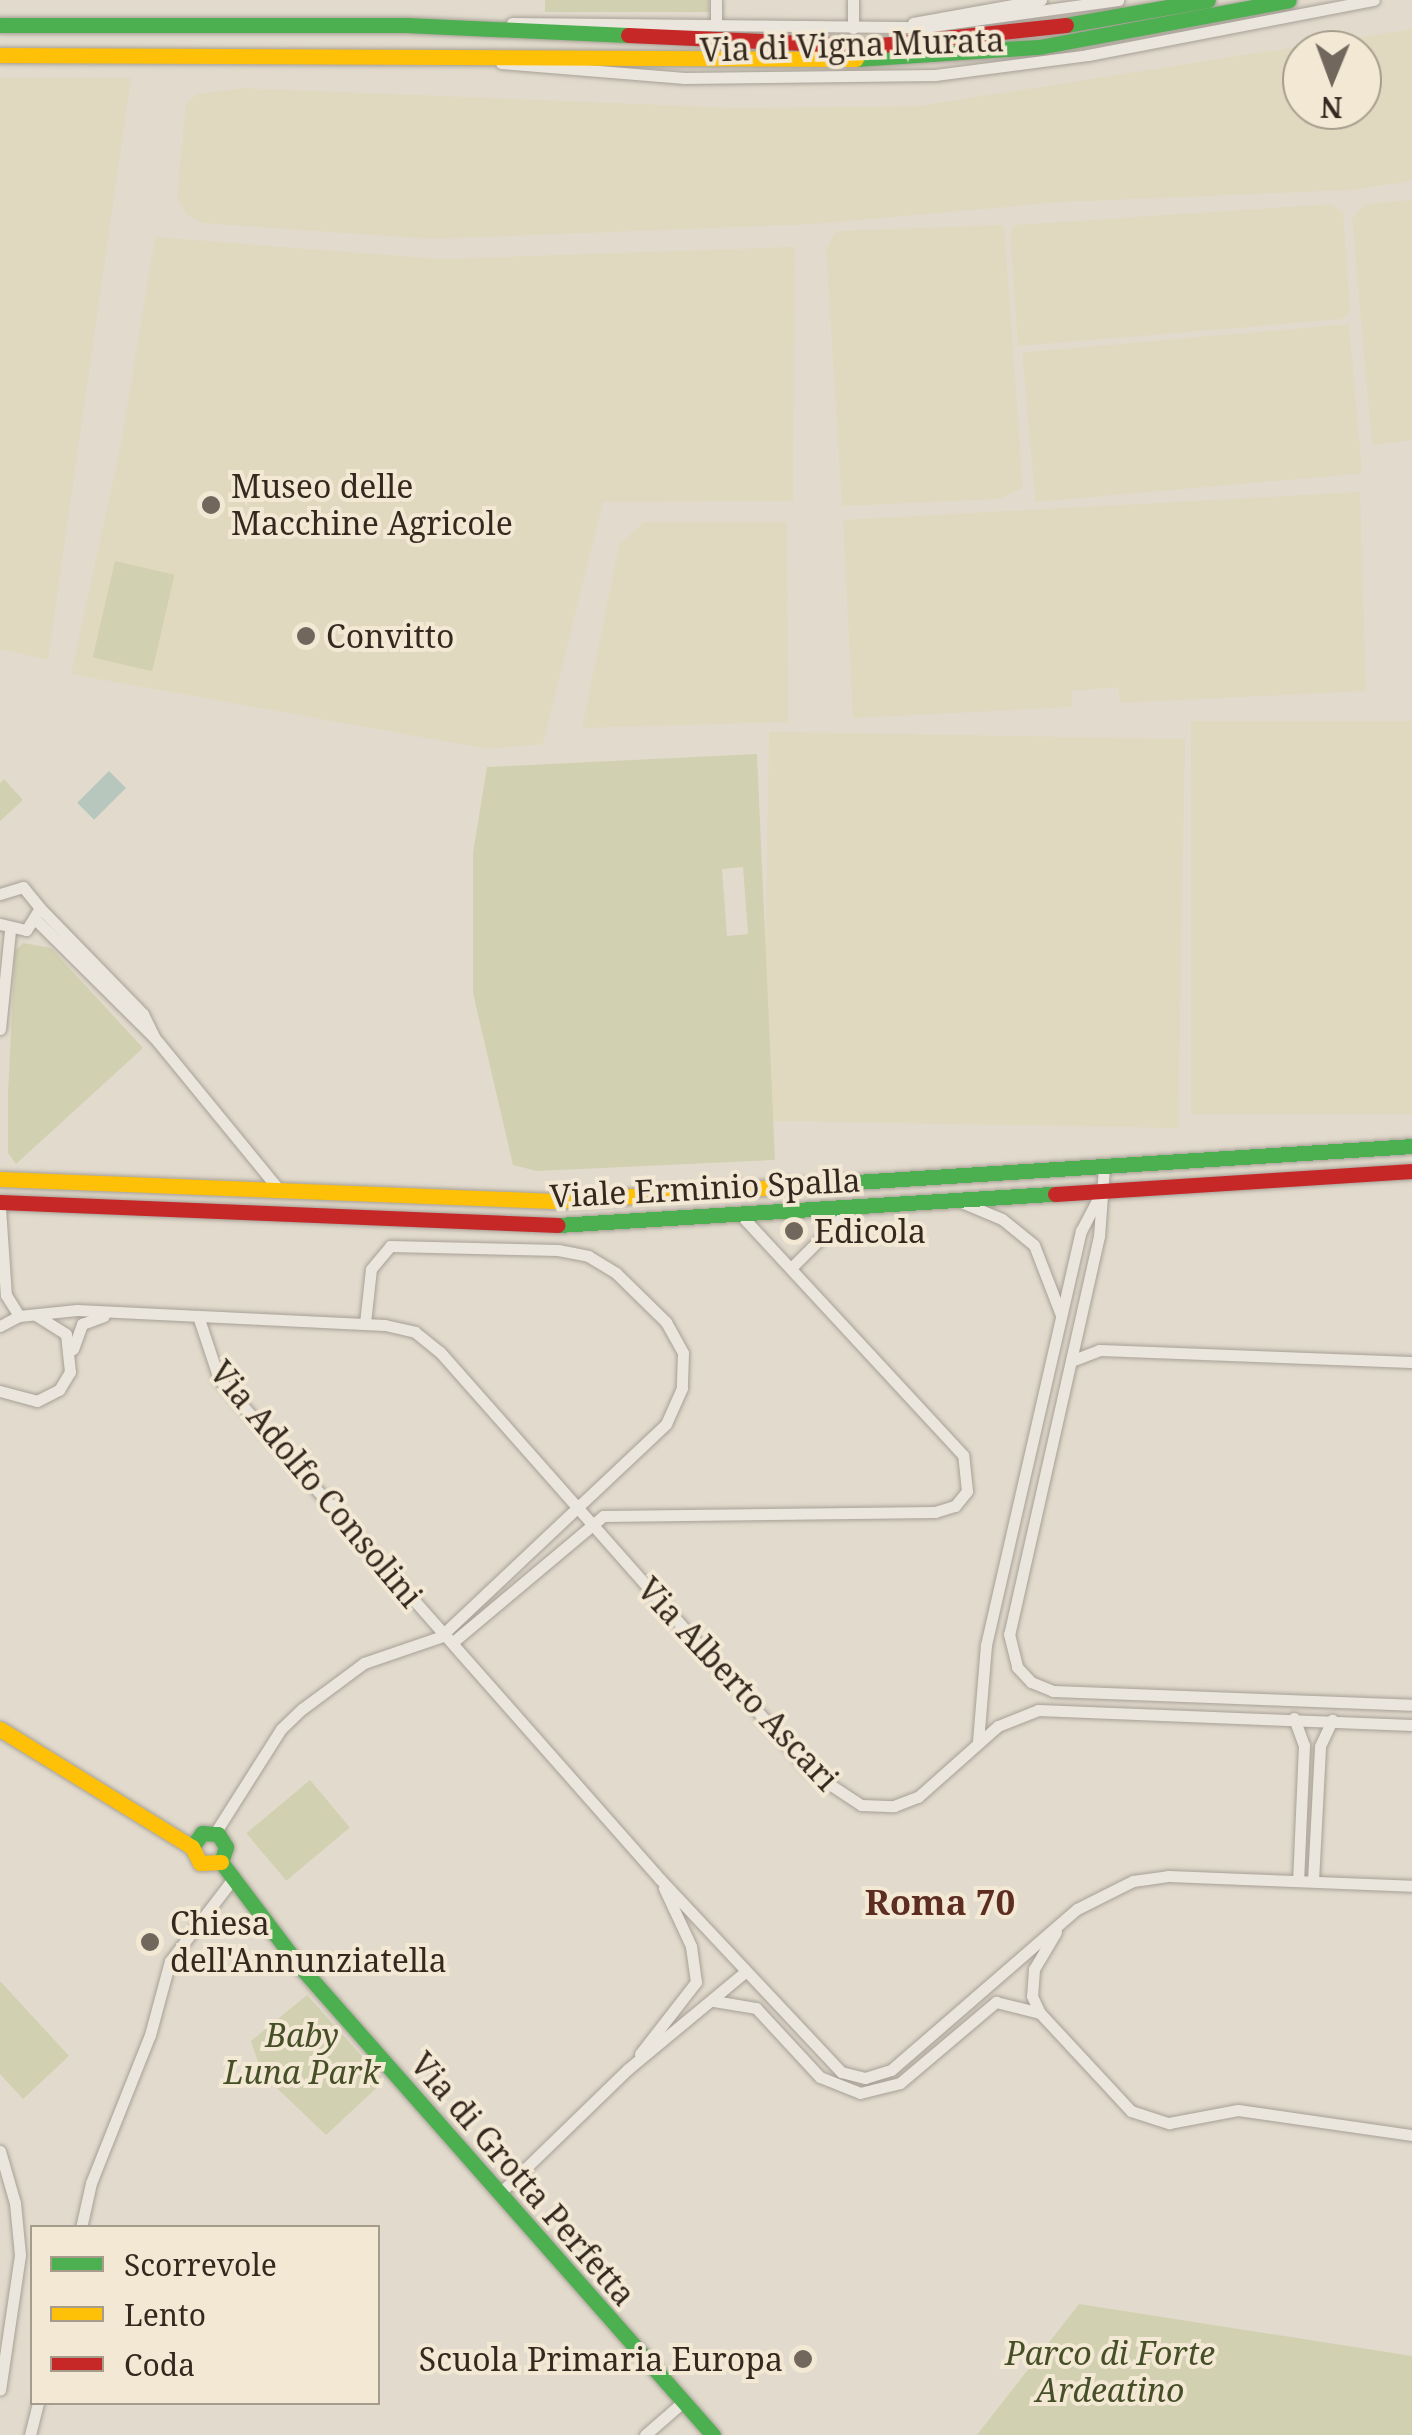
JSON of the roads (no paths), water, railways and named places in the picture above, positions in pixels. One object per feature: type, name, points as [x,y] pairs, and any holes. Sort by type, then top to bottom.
[{"type":"main road","name":"Via di Vigna Murata","points":[[0,54],[906,60],[1039,47],[1177,13],[1208,0]]},
{"type":"main road","name":"Via di Vigna Murata","points":[[0,25],[458,26],[872,46],[988,38],[1288,0]]},
{"type":"main road","name":"Viale Erminio Spalla","points":[[0,1179],[586,1200],[1412,1146]]},
{"type":"main road","name":"Viale Erminio Spalla","points":[[0,1205],[540,1225],[1412,1171]]},
{"type":"main road","name":"Via di Grotta Perfetta","points":[[0,1730],[192,1847],[200,1863],[220,1862]]},
{"type":"main road","points":[[192,1847],[202,1833],[214,1832]]},
{"type":"main road","name":"Via di Grotta Perfetta","points":[[214,1832],[226,1843],[220,1862]]},
{"type":"main road","name":"Via di Grotta Perfetta","points":[[220,1862],[500,2193],[713,2435]]},
{"type":"street","points":[[716,0],[716,23]]},
{"type":"street","points":[[853,28],[854,0]]},
{"type":"street","points":[[899,28],[1041,0]]},
{"type":"street","name":"Via di Vigna Murata","points":[[458,26],[716,23],[899,28],[1118,0]]},
{"type":"street","name":"Via di Vigna Murata","points":[[1177,13],[1374,0]]},
{"type":"street","points":[[0,894],[23,887],[38,915],[154,1036],[280,1191]]},
{"type":"street","points":[[0,1029],[5,928],[38,915]]},
{"type":"street","points":[[1156,1163],[1158,1187]]},
{"type":"street","points":[[999,1588],[1018,1592],[1099,1236],[1104,1166]]},
{"type":"street","points":[[978,1742],[984,1656],[999,1588],[1082,1231],[1102,1190]]},
{"type":"street","points":[[298,1215],[299,1192]]},
{"type":"street","points":[[957,1201],[1002,1219],[1034,1245],[1062,1319]]},
{"type":"street","points":[[0,1205],[6,1295],[25,1315],[58,1326],[72,1352]]},
{"type":"street","points":[[792,1268],[852,1207]]},
{"type":"street","points":[[214,1832],[281,1729],[311,1701],[364,1664],[448,1637],[592,1522],[608,1515],[944,1511],[961,1500],[970,1482],[963,1455],[740,1214]]},
{"type":"street","points":[[364,1324],[373,1263],[394,1245],[588,1256],[638,1293],[679,1342],[684,1381],[673,1412],[448,1637]]},
{"type":"street","points":[[0,1326],[25,1315],[133,1313]]},
{"type":"street","points":[[0,1390],[16,1400],[37,1401],[58,1390],[86,1321],[133,1313]]},
{"type":"street","name":"Via Alberto Ascari","points":[[133,1313],[403,1328],[432,1344],[747,1701],[842,1798],[867,1807],[901,1804],[1009,1720],[1038,1710],[1178,1705],[1412,1705]]},
{"type":"street","name":"Via Adolfo Consolini","points":[[198,1316],[219,1379],[660,1879],[832,2067],[865,2078],[898,2066],[972,2011]]},
{"type":"street","points":[[1071,1361],[1099,1350],[1412,1362]]},
{"type":"street","points":[[0,1408],[16,1400]]},
{"type":"street","points":[[1016,1514],[1034,1518]]},
{"type":"street","name":"Via Alberto Ascari","points":[[1018,1592],[1009,1642],[1021,1673],[1044,1689],[1294,1718],[1412,1726]]},
{"type":"street","points":[[1294,1718],[1304,1746],[1298,1881]]},
{"type":"street","points":[[1313,1882],[1320,1746],[1332,1720]]},
{"type":"street","points":[[756,2008],[820,2077],[867,2093],[900,2083],[1061,1924],[1092,1900],[1144,1878],[1412,1886]]},
{"type":"street","points":[[628,2068],[696,1982],[691,1946],[660,1879]]},
{"type":"street","points":[[82,2225],[91,2183],[150,2035],[170,1961],[232,1880]]},
{"type":"street","points":[[1040,2014],[1032,1975],[1061,1924]]},
{"type":"street","points":[[500,2193],[628,2068],[745,1972]]},
{"type":"street","points":[[714,2001],[756,2008],[790,2022]]},
{"type":"street","points":[[972,2011],[1001,2002],[1040,2014],[1140,2116],[1169,2123],[1238,2110],[1412,2135]]},
{"type":"street","points":[[0,2151],[16,2204],[20,2255],[0,2390]]},
{"type":"street","points":[[645,2435],[683,2402]]},
{"type":"street","points":[[30,2435],[37,2405]]},
{"type":"place","name":"Museo delle Macchine Agricole","points":[[211,505]]},
{"type":"place","name":"Convitto","points":[[306,636]]},
{"type":"place","name":"Edicola","points":[[794,1231]]},
{"type":"place","name":"Chiesa dell'Annunziatella","points":[[150,1942]]},
{"type":"place","name":"Scuola Primaria Europa","points":[[803,2359]]},
{"type":"district","name":"Roma 70","points":[[940,1902]]},
{"type":"park label","name":"Baby Luna Park","points":[[302,2054]]},
{"type":"park label","name":"Parco di Forte Ardeatino","points":[[1110,2372]]}]
